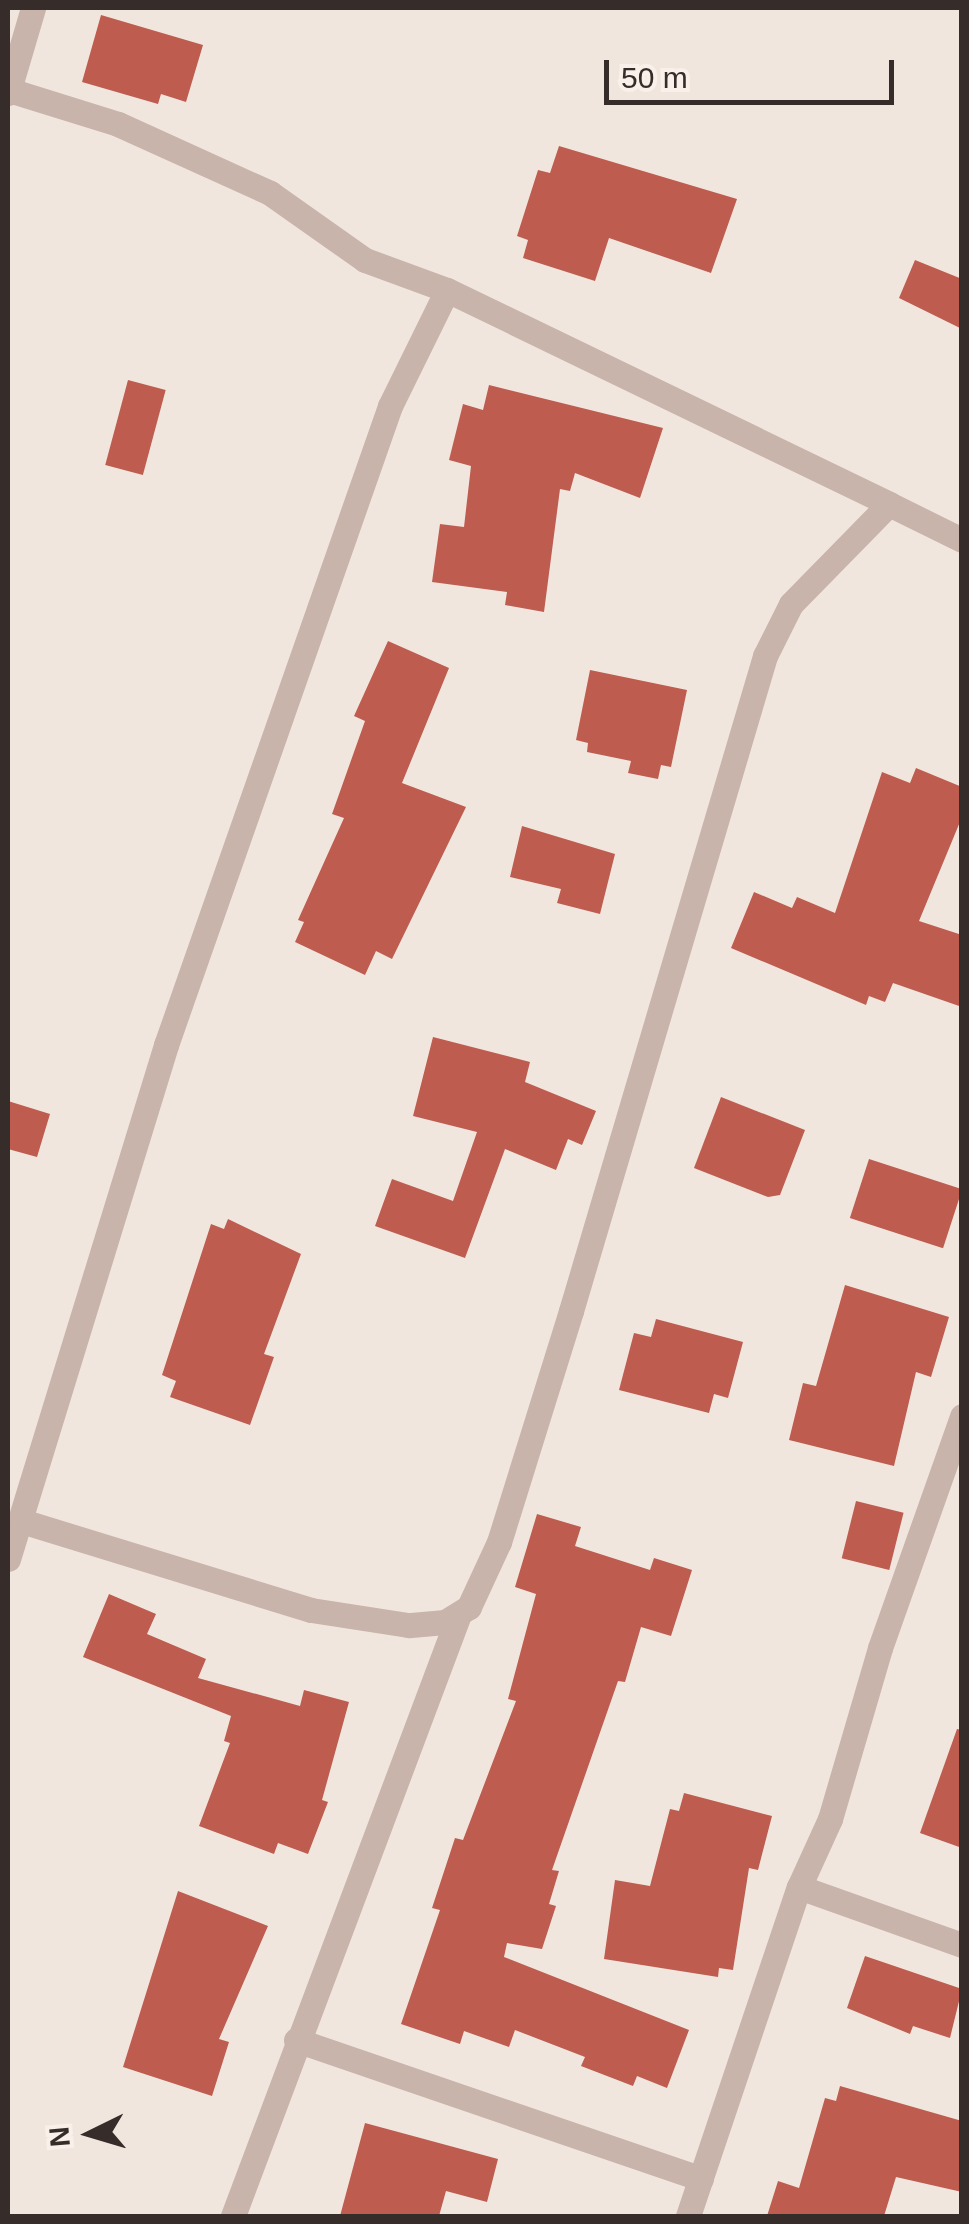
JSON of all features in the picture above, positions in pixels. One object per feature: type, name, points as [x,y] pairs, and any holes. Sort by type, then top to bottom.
[{"type":"street","points":[[33,8],[8,92],[118,124],[270,194],[365,260],[447,290],[962,540]]},
{"type":"street","points":[[8,1559],[22,1521],[67,1352],[166,1045],[390,406],[447,290]]},
{"type":"street","points":[[232,2216],[458,1617],[485,1580],[765,656],[791,604],[888,504]]},
{"type":"street","points":[[688,2216],[799,1887],[830,1819],[880,1648],[962,1416]]},
{"type":"street","points":[[22,1521],[311,1610],[408,1624],[458,1617]]},
{"type":"street","points":[[799,1887],[962,1945]]},
{"type":"street","points":[[296,2040],[701,2179]]},
{"type":"building","points":[[101,15],[203,45],[186,102],[161,94],[158,104],[82,82]]},
{"type":"building","points":[[559,146],[737,199],[711,273],[609,238],[595,281],[523,258],[528,240],[517,236],[538,170],[550,173]]},
{"type":"building","points":[[915,260],[962,279],[962,329],[899,298]]},
{"type":"building","points":[[128,380],[166,390],[143,475],[105,465]]},
{"type":"building","points":[[489,385],[663,428],[640,498],[575,473],[570,491],[560,489],[544,612],[505,605],[507,592],[432,582],[440,524],[464,527],[471,466],[449,460],[463,404],[483,410]]},
{"type":"building","points":[[388,641],[449,668],[402,783],[466,807],[392,959],[376,951],[365,975],[295,942],[304,922],[298,920],[344,818],[332,814],[365,721],[354,716]]},
{"type":"building","points":[[590,670],[687,690],[671,767],[661,765],[658,779],[628,773],[631,761],[587,752],[588,743],[576,740]]},
{"type":"building","points":[[916,768],[962,787],[962,817],[919,921],[962,935],[962,1007],[893,983],[885,1002],[869,996],[866,1005],[731,948],[754,892],[792,908],[797,897],[835,913],[882,772],[910,783]]},
{"type":"building","points":[[522,826],[615,854],[600,914],[557,903],[561,889],[510,877]]},
{"type":"building","points":[[433,1037],[530,1062],[525,1082],[596,1111],[582,1145],[568,1139],[556,1170],[505,1149],[465,1258],[375,1226],[392,1179],[453,1201],[477,1132],[413,1116]]},
{"type":"building","points":[[721,1097],[805,1130],[780,1195],[768,1197],[694,1168]]},
{"type":"building","points":[[8,1101],[50,1114],[37,1157],[8,1149]]},
{"type":"building","points":[[869,1159],[962,1189],[943,1248],[850,1218]]},
{"type":"building","points":[[228,1219],[301,1254],[264,1354],[274,1357],[250,1425],[170,1397],[176,1381],[162,1375],[211,1224],[224,1229]]},
{"type":"building","points":[[845,1285],[949,1317],[931,1377],[916,1372],[894,1466],[789,1440],[803,1383],[816,1386]]},
{"type":"building","points":[[656,1319],[743,1342],[728,1398],[714,1394],[709,1413],[619,1390],[634,1333],[651,1337]]},
{"type":"building","points":[[856,1501],[904,1513],[889,1570],[842,1558]]},
{"type":"building","points":[[537,1514],[581,1527],[575,1546],[650,1570],[654,1558],[692,1570],[671,1636],[641,1627],[625,1682],[618,1681],[552,1870],[559,1871],[549,1904],[556,1906],[542,1949],[507,1943],[504,1957],[689,2030],[667,2088],[637,2076],[633,2086],[581,2066],[585,2057],[515,2030],[509,2047],[464,2031],[460,2044],[401,2024],[440,1910],[432,1908],[455,1838],[463,1840],[516,1701],[508,1699],[536,1594],[515,1587]]},
{"type":"building","points":[[109,1594],[156,1614],[147,1634],[206,1659],[198,1678],[300,1706],[304,1690],[349,1702],[322,1800],[328,1802],[308,1854],[278,1843],[274,1854],[199,1826],[230,1743],[224,1741],[231,1716],[83,1657]]},
{"type":"building","points":[[957,1729],[962,1730],[962,1848],[920,1833]]},
{"type":"building","points":[[684,1793],[772,1816],[758,1870],[749,1868],[733,1970],[719,1968],[718,1977],[604,1959],[615,1880],[650,1886],[670,1809],[679,1811]]},
{"type":"building","points":[[178,1891],[268,1926],[219,2039],[229,2042],[212,2096],[123,2067]]},
{"type":"building","points":[[865,1956],[962,1989],[950,2038],[913,2026],[910,2034],[847,2008]]},
{"type":"building","points":[[840,2086],[962,2121],[962,2192],[896,2177],[884,2216],[767,2216],[778,2181],[799,2188],[825,2098],[836,2101]]},
{"type":"building","points":[[365,2123],[498,2159],[487,2202],[446,2191],[439,2216],[340,2216]]}]
